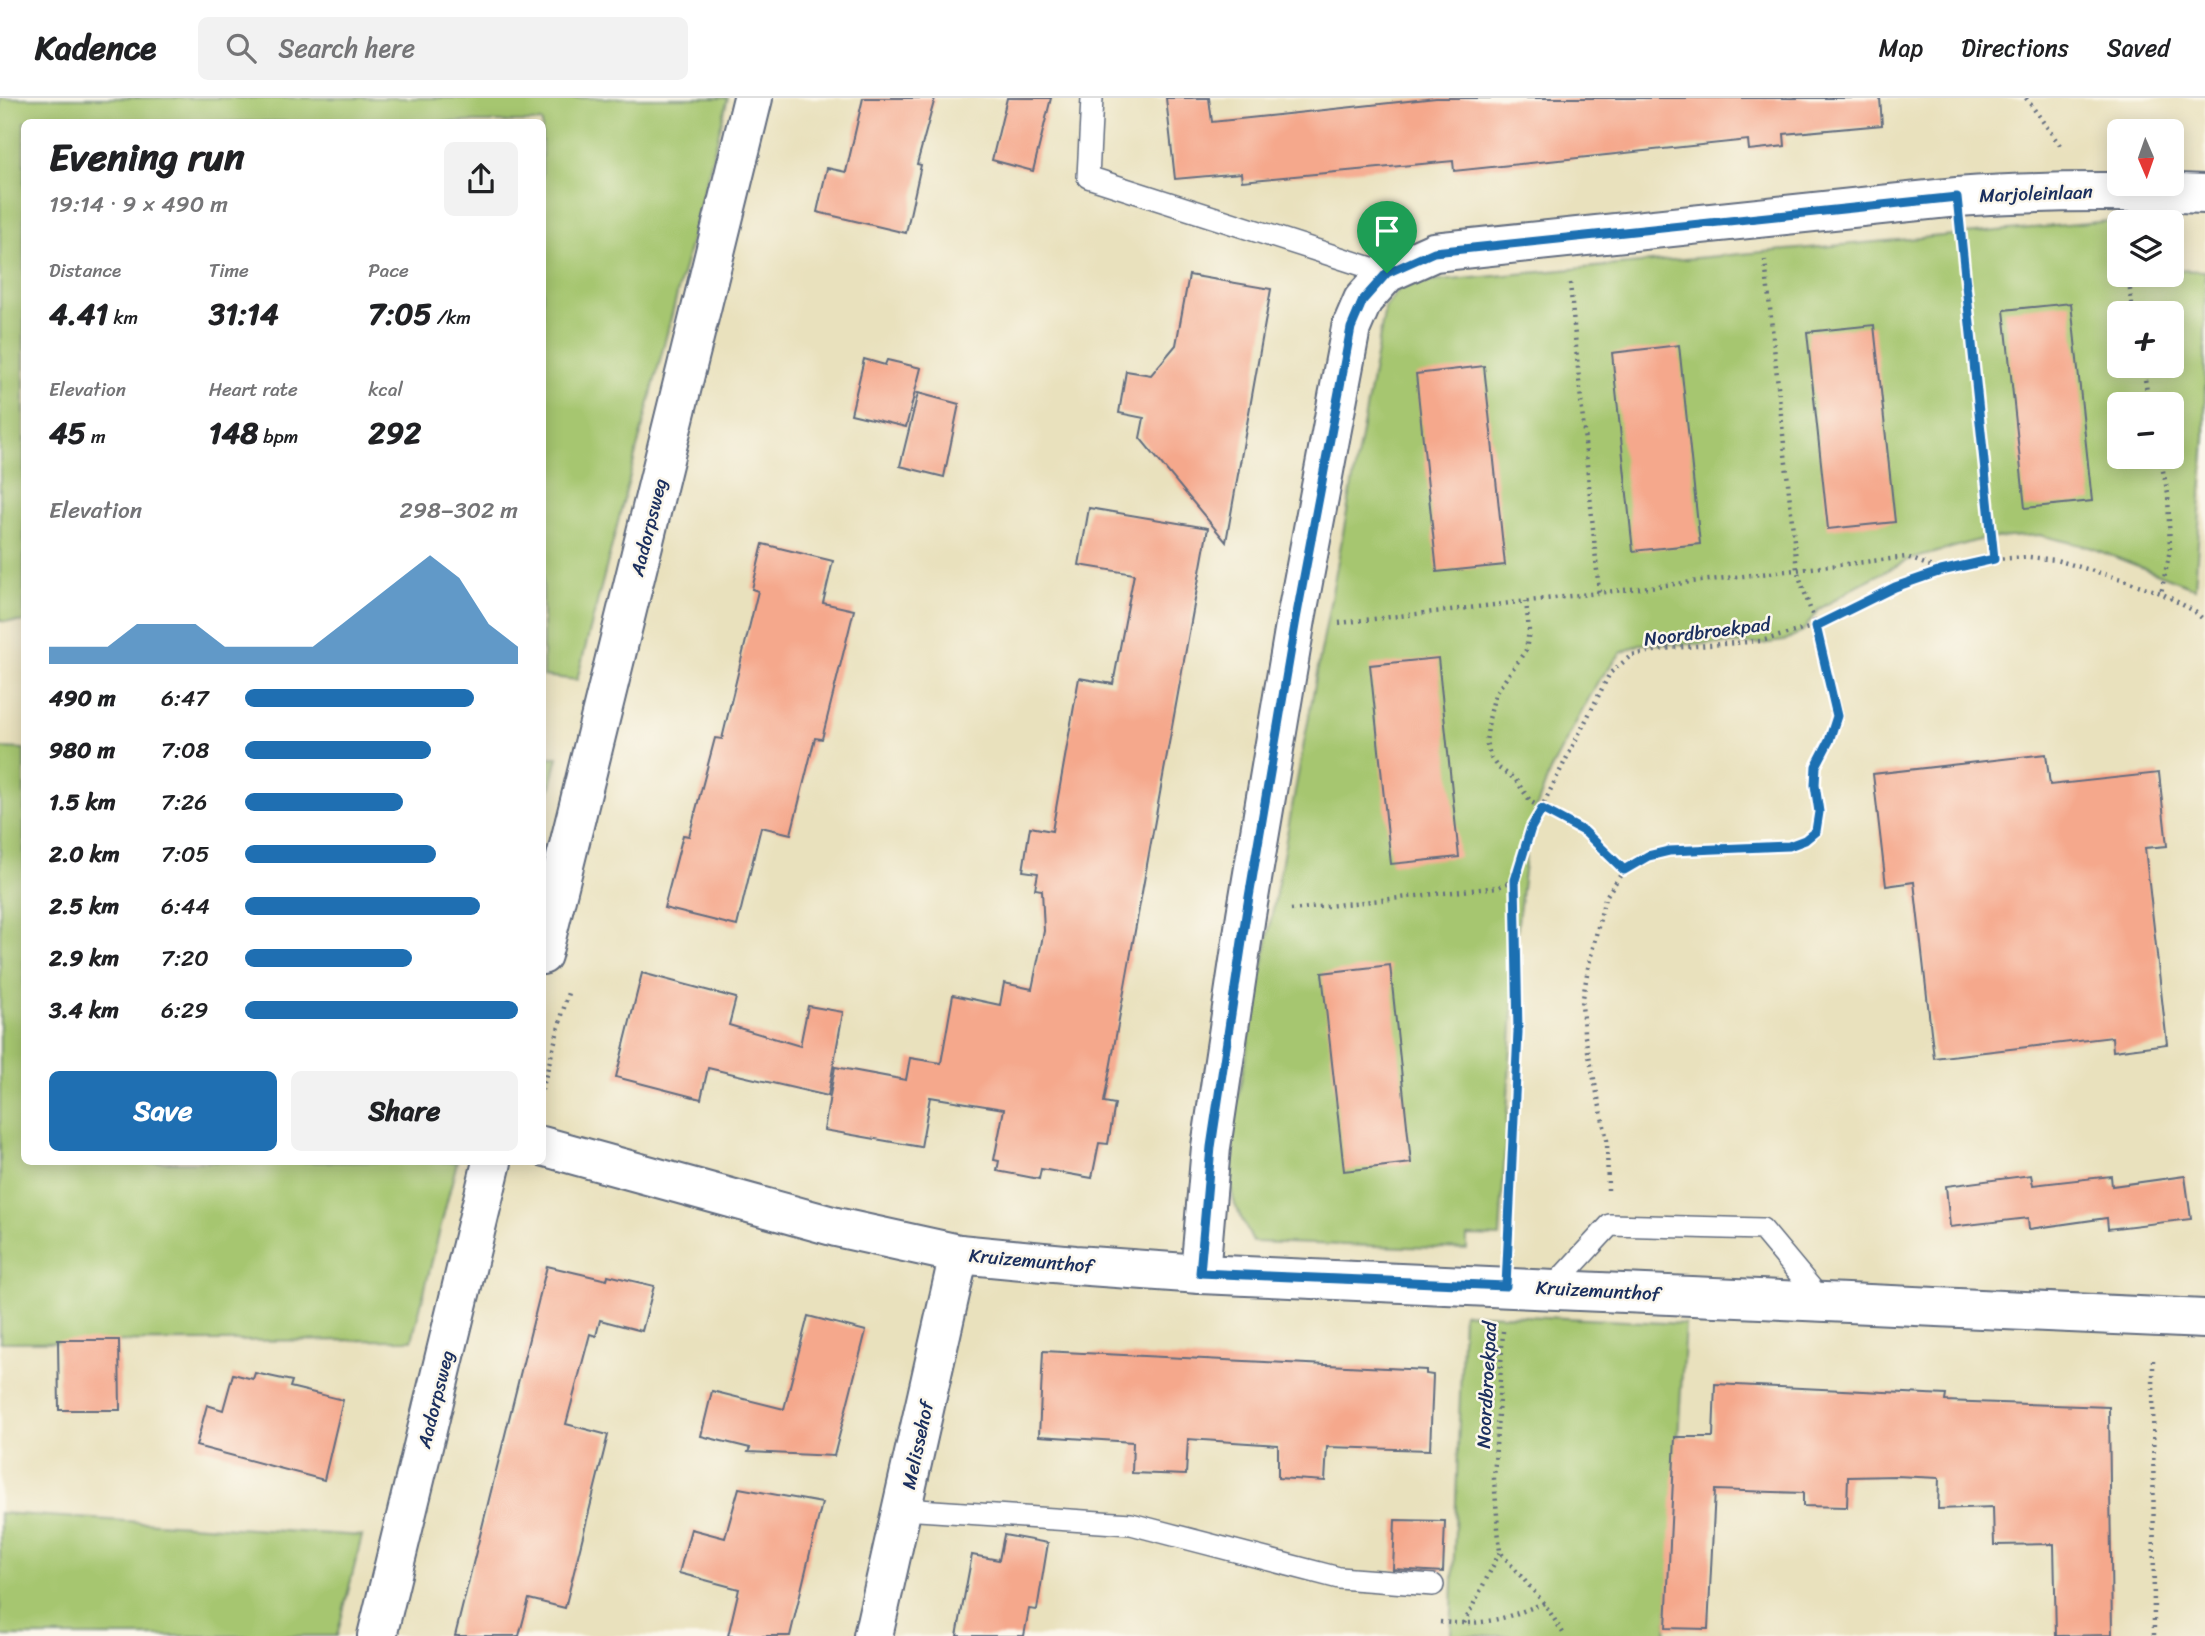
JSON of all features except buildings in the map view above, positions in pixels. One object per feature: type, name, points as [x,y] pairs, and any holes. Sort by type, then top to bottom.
[{"type":"street","name":"Aadorpsweg","points":[[546,940],[753,98]]},
{"type":"street","name":"Marjoleinlaan","points":[[1200,1273],[1211,1147],[1246,915],[1296,619],[1351,328],[1363,300],[1387,273],[1434,252],[1957,197],[2102,191],[2205,194]]},
{"type":"street","name":"Kruizemunthof","points":[[546,1147],[836,1227],[959,1254],[1200,1273],[2205,1319]]},
{"type":"street","name":"Aadorpsweg","points":[[377,1636],[491,1165]]},
{"type":"street","name":"Melissehof","points":[[873,1636],[959,1254]]},
{"type":"lane","points":[[1092,98],[1088,177],[1387,273]]},
{"type":"lane","points":[[1552,1288],[1610,1225],[1762,1229],[1822,1301]]},
{"type":"lane","points":[[903,1509],[1131,1524],[1339,1578],[1433,1585]]},
{"type":"path","points":[[1957,197],[1994,559]]},
{"type":"path","points":[[1608,1191],[1607,1140],[1584,1032],[1582,1004],[1605,898],[1624,870],[1648,856],[1669,851],[1789,846],[1805,840],[1816,831],[1819,812],[1815,785],[1816,766],[1829,741],[1837,716],[1816,626],[1797,570],[1761,218]]},
{"type":"path","points":[[1564,239],[1573,306],[1599,592]]},
{"type":"path","points":[[2161,593],[2170,550],[2168,494],[2163,469]]},
{"type":"path","points":[[1296,619],[1339,623],[1907,557],[1941,571]]},
{"type":"path","name":"Noordbroekpad","points":[[1500,1552],[1494,1479],[1518,1032],[1515,880],[1531,828],[1610,673],[1632,655],[1671,648],[1762,641],[1816,626],[1895,587],[1941,571],[1994,559],[2029,557],[2056,560],[2121,579],[2161,593],[2194,611],[2205,621]]},
{"type":"path","points":[[1526,601],[1529,631],[1526,650],[1495,694],[1486,742],[1491,758],[1497,767],[1516,779],[1531,802],[1585,832],[1624,870]]},
{"type":"path","points":[[1246,915],[1498,887],[1515,880]]},
{"type":"path","points":[[2154,1636],[2152,1368],[2156,1317]]},
{"type":"path","points":[[1463,1624],[1500,1552],[1544,1603],[1565,1636]]},
{"type":"path","points":[[1433,1585],[1433,1621],[1463,1624],[1494,1622],[1544,1603]]},
{"type":"green space","points":[[0,98],[728,98],[577,680],[546,676],[546,119],[21,119],[21,622],[0,621]]},
{"type":"green space","points":[[2107,221],[2107,287],[2184,287],[2184,270],[2205,271],[2205,435],[2195,588],[2089,547],[2039,535],[1982,539],[1906,561],[1858,585],[1818,610],[1803,631],[1784,641],[1761,644],[1640,644],[1621,653],[1597,683],[1550,771],[1536,809],[1527,847],[1518,922],[1500,1237],[1467,1236],[1467,1249],[1253,1242],[1235,1205],[1228,1177],[1235,1113],[1385,308],[1400,288],[1417,283]]},
{"type":"green space","points":[[0,748],[21,749],[21,1165],[456,1165],[412,1340],[0,1342]]},
{"type":"green space","points":[[546,757],[558,757],[546,806]]},
{"type":"green space","points":[[1463,1313],[1685,1324],[1666,1636],[1451,1636]]},
{"type":"green space","points":[[0,1513],[362,1536],[337,1636],[0,1636]]},
{"type":"route","points":[[1957,197],[1994,559],[1941,571],[1895,587],[1816,626],[1837,716],[1829,741],[1816,766],[1815,785],[1819,812],[1816,831],[1805,840],[1789,846],[1669,851],[1648,856],[1624,870],[1585,832],[1542,809],[1531,828],[1515,880],[1518,1032],[1506,1286],[1200,1273],[1211,1147],[1246,915],[1296,619],[1351,328],[1363,300],[1387,273],[1434,252],[1957,197]]}]
